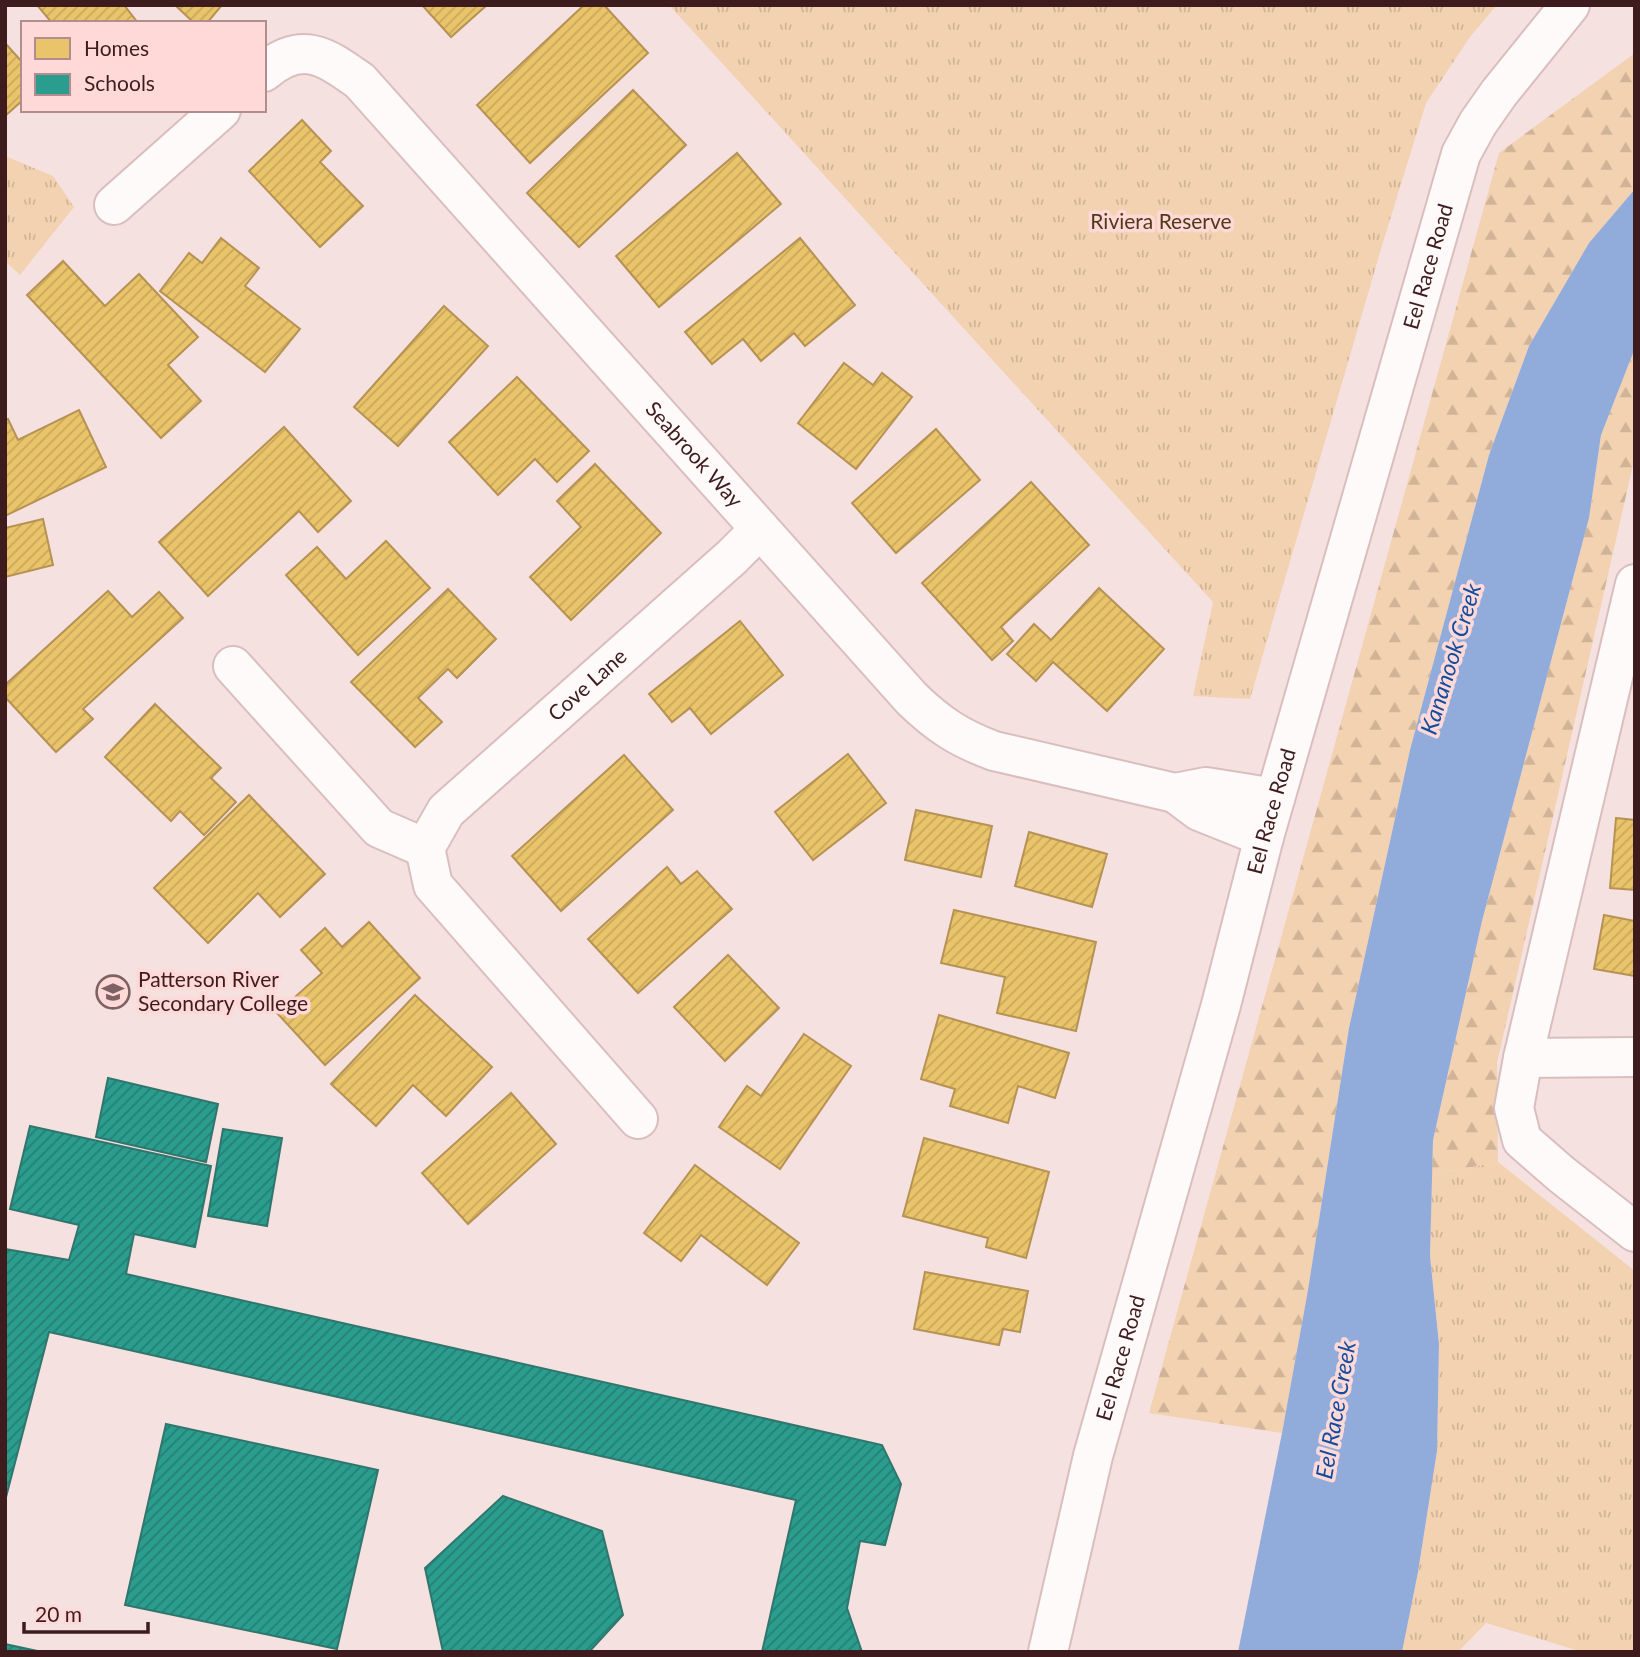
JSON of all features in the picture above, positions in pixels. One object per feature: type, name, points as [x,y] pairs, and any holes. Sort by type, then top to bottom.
[{"type":"street","name":"Eel Race Road","points":[[1048,1652],[1093,1456],[1221,1005],[1275,798],[1461,154],[1499,93],[1570,5]]},
{"type":"street","name":"Seabrook Way","points":[[266,70],[288,57],[309,53],[333,62],[360,81],[912,699],[935,721],[970,742],[994,751],[1175,793],[1199,811],[1264,837]]},
{"type":"street","points":[[114,205],[219,112]]},
{"type":"street","name":"Cove Lane","points":[[425,848],[446,811],[760,529]]},
{"type":"street","points":[[1635,584],[1523,1058],[1514,1108],[1522,1140],[1635,1232]]},
{"type":"street","points":[[233,666],[379,828],[425,848],[433,885],[638,1119]]},
{"type":"street","name":"Seabrook Way","points":[[1175,793],[1206,787],[1275,798]]},
{"type":"street","points":[[1523,1058],[1635,1057]]},
{"type":"green space","name":"Riviera Reserve","points":[[669,5],[1497,5],[1470,37],[1426,103],[1250,699],[1193,696],[1213,602]]},
{"type":"green space","points":[[1635,53],[1635,189],[1589,243],[1529,346],[1489,455],[1410,750],[1349,1028],[1308,1290],[1282,1433],[1149,1413],[1499,153]]},
{"type":"green space","points":[[5,156],[53,176],[74,207],[20,275],[5,261]]},
{"type":"green space","points":[[1635,348],[1635,456],[1497,1063],[1498,1162],[1432,1175],[1433,1140],[1482,921],[1589,518],[1601,435]]},
{"type":"green space","points":[[1498,1162],[1635,1271],[1635,1652],[1583,1652],[1486,1623],[1458,1652],[1402,1652],[1437,1451],[1439,1344],[1430,1256],[1432,1175]]},
{"type":"water","points":[[1635,189],[1635,348],[1601,435],[1589,518],[1482,921],[1433,1140],[1430,1256],[1439,1344],[1437,1451],[1402,1652],[1238,1652],[1308,1290],[1349,1028],[1410,750],[1489,455],[1529,346],[1589,243]]},
{"type":"building: Homes","points":[[37,5],[124,5],[136,21],[50,21]]},
{"type":"building: Homes","points":[[175,5],[222,5],[209,21],[192,21]]},
{"type":"building: Homes","points":[[422,5],[487,5],[451,37]]},
{"type":"building: Homes","points":[[584,5],[604,5],[648,53],[530,163],[477,105]]},
{"type":"building: Homes","points":[[5,43],[21,61],[21,102],[5,116]]},
{"type":"building: Homes","points":[[633,90],[686,145],[579,247],[527,193]]},
{"type":"building: Homes","points":[[302,120],[331,151],[320,162],[363,206],[320,247],[249,171]]},
{"type":"building: Homes","points":[[737,153],[781,204],[659,307],[616,256]]},
{"type":"building: Homes","points":[[221,238],[259,268],[245,286],[300,329],[265,372],[160,291],[189,253],[202,263]]},
{"type":"building: Homes","points":[[800,238],[855,305],[805,346],[794,333],[761,361],[743,339],[712,364],[685,332]]},
{"type":"building: Homes","points":[[63,261],[105,306],[139,274],[198,337],[168,365],[201,401],[161,438],[27,295]]},
{"type":"building: Homes","points":[[444,306],[488,346],[398,446],[354,407]]},
{"type":"building: Homes","points":[[844,363],[873,385],[882,373],[912,397],[856,469],[798,423]]},
{"type":"building: Homes","points":[[517,377],[589,451],[557,482],[535,459],[498,495],[449,442]]},
{"type":"building: Homes","points":[[79,410],[106,467],[5,516],[5,420],[8,419],[18,440]]},
{"type":"building: Homes","points":[[284,427],[351,501],[318,532],[299,511],[208,596],[159,542]]},
{"type":"building: Homes","points":[[936,429],[980,480],[896,553],[852,503]]},
{"type":"building: Homes","points":[[595,464],[661,533],[571,620],[530,577],[581,527],[557,501]]},
{"type":"building: Homes","points":[[1031,482],[1089,545],[1001,627],[1013,641],[992,660],[922,583]]},
{"type":"building: Homes","points":[[43,519],[53,565],[5,577],[5,528]]},
{"type":"building: Homes","points":[[386,541],[430,588],[358,655],[286,575],[317,547],[346,579]]},
{"type":"building: Homes","points":[[1099,588],[1164,649],[1107,711],[1053,662],[1036,681],[1007,654],[1034,624],[1051,640]]},
{"type":"building: Homes","points":[[448,589],[496,639],[457,678],[448,669],[418,698],[442,722],[415,747],[351,682]]},
{"type":"building: Homes","points":[[108,591],[132,617],[159,592],[183,618],[83,709],[93,719],[56,752],[5,697],[5,685]]},
{"type":"building: Homes","points":[[740,621],[783,675],[711,734],[690,708],[672,722],[649,694]]},
{"type":"building: Homes","points":[[155,704],[221,768],[211,778],[236,802],[204,835],[180,811],[171,821],[105,757]]},
{"type":"building: Homes","points":[[848,754],[886,803],[813,860],[775,812]]},
{"type":"building: Homes","points":[[624,755],[673,810],[561,911],[512,856]]},
{"type":"building: Homes","points":[[249,795],[325,874],[280,917],[258,893],[208,943],[154,888]]},
{"type":"building: Homes","points":[[916,810],[992,826],[981,877],[905,860]]},
{"type":"building: Homes","points":[[1616,818],[1635,820],[1635,890],[1610,888]]},
{"type":"building: Homes","points":[[1029,832],[1107,854],[1092,907],[1015,886]]},
{"type":"building: Homes","points":[[667,867],[681,884],[697,871],[732,909],[638,993],[588,939]]},
{"type":"building: Homes","points":[[954,910],[1096,942],[1076,1031],[997,1013],[1005,977],[941,963]]},
{"type":"building: Homes","points":[[1604,915],[1635,921],[1635,976],[1594,969]]},
{"type":"building: Homes","points":[[369,922],[420,978],[325,1065],[277,1013],[322,973],[301,950],[325,928],[342,947]]},
{"type":"building: Homes","points":[[728,955],[779,1008],[725,1061],[674,1007]]},
{"type":"building: Homes","points":[[415,995],[492,1067],[446,1116],[413,1085],[376,1126],[331,1084]]},
{"type":"building: Homes","points":[[939,1015],[1069,1053],[1055,1098],[1018,1086],[1008,1123],[950,1106],[955,1089],[921,1079]]},
{"type":"building: Homes","points":[[804,1034],[851,1066],[780,1169],[719,1127],[747,1086],[761,1096]]},
{"type":"building: Homes","points":[[511,1093],[556,1144],[468,1224],[422,1173]]},
{"type":"building: Homes","points":[[924,1138],[1049,1172],[1026,1258],[986,1247],[988,1238],[903,1216]]},
{"type":"building: Homes","points":[[695,1165],[799,1243],[767,1285],[701,1235],[681,1261],[644,1233]]},
{"type":"building: Homes","points":[[925,1272],[1028,1291],[1020,1332],[1003,1329],[999,1345],[914,1329]]},
{"type":"building: Schools","points":[[108,1078],[218,1104],[206,1162],[96,1137]]},
{"type":"building: Schools","points":[[30,1126],[211,1166],[195,1247],[134,1234],[126,1274],[882,1445],[901,1484],[885,1545],[860,1541],[847,1608],[862,1652],[762,1652],[796,1500],[49,1332],[5,1501],[5,1249],[69,1260],[79,1225],[10,1209]]},
{"type":"building: Schools","points":[[223,1129],[282,1138],[267,1226],[208,1216]]},
{"type":"building: Schools","points":[[166,1424],[378,1470],[337,1649],[125,1605]]},
{"type":"building: Schools","points":[[503,1496],[602,1531],[623,1615],[589,1652],[443,1652],[425,1568]]},
{"type":"building: Schools","points":[[5,1644],[42,1652],[5,1652]]},
{"type":"place","name":"Patterson River Secondary College","points":[[113,992]]},
{"type":"water label","name":"Kananook Creek","points":[[1451,659]]},
{"type":"water label","name":"Eel Race Creek","points":[[1336,1410]]}]
